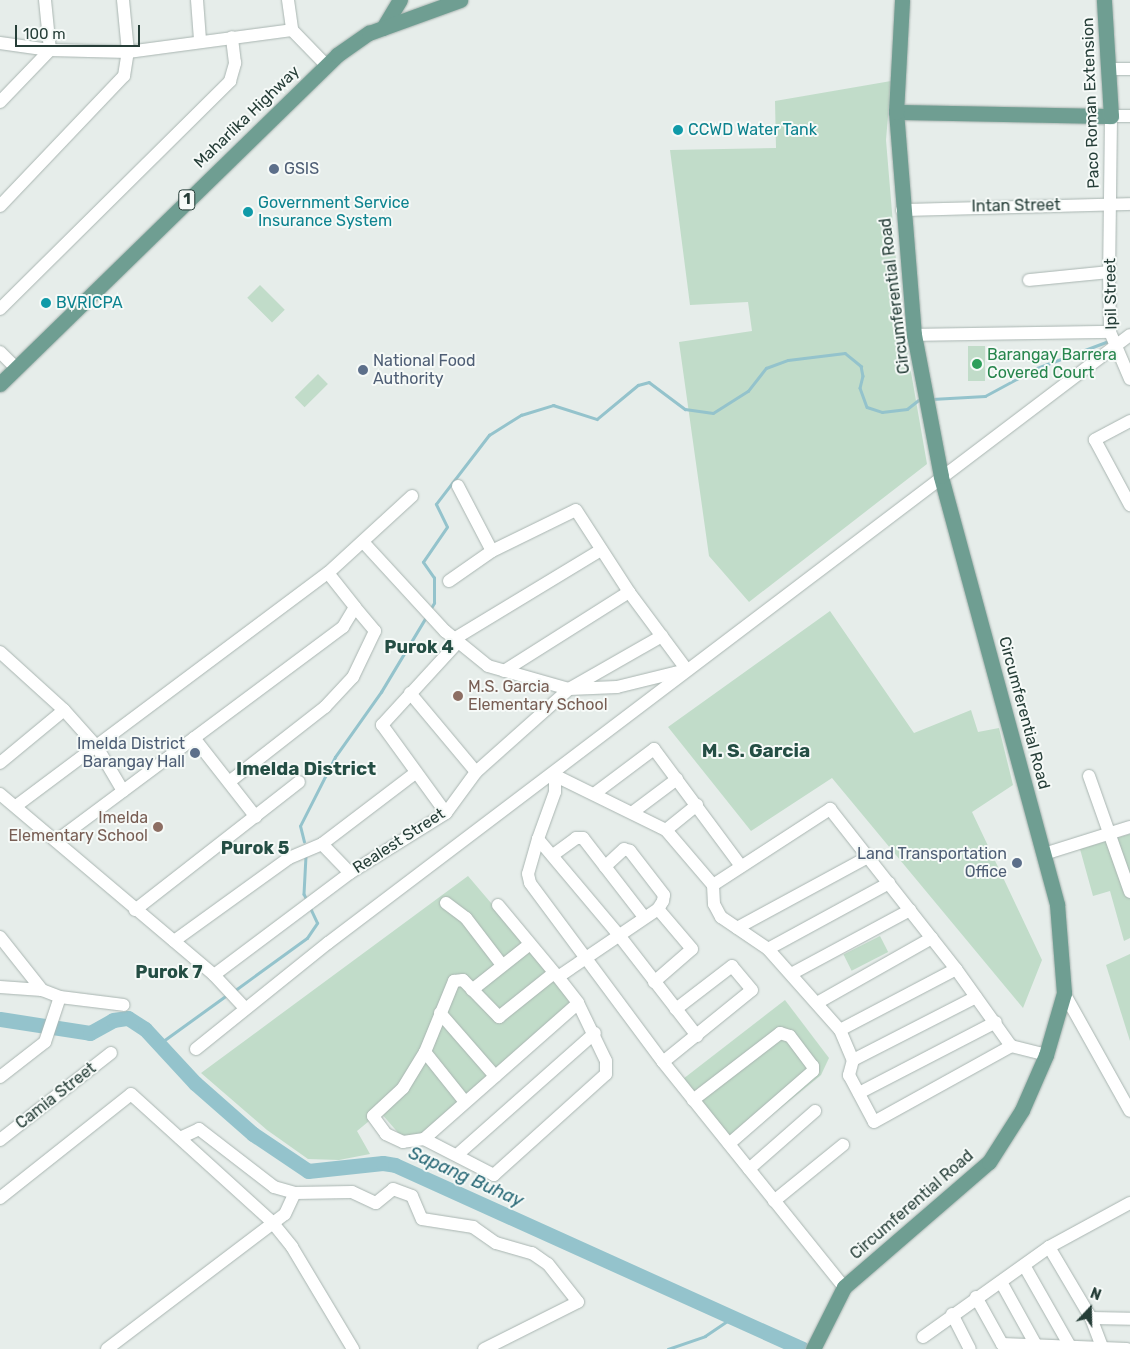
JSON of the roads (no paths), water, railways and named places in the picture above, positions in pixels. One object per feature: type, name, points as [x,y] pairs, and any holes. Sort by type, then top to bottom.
[{"type":"main road","points":[[383,28],[400,0]]},
{"type":"main road","name":"Maharlika Highway","points":[[0,384],[326,65],[354,42],[383,28],[460,0]]},
{"type":"main road","name":"Circumferential Road","points":[[813,1349],[819,1332],[844,1287],[989,1162],[1022,1110],[1046,1055],[1064,993],[1058,904],[941,476],[914,335],[902,210],[896,112],[902,0]]},
{"type":"main road","name":"Paco Roman Extension","points":[[1104,0],[1111,116]]},
{"type":"main road","points":[[896,112],[1111,116]]},
{"type":"street","points":[[0,102],[50,50],[45,0]]},
{"type":"street","points":[[0,206],[124,76],[128,52],[123,0]]},
{"type":"street","points":[[197,0],[200,40]]},
{"type":"street","points":[[288,0],[292,30],[326,65]]},
{"type":"street","points":[[0,43],[50,50],[128,52],[200,40],[292,30]]},
{"type":"street","points":[[0,309],[230,81],[235,63],[232,37]]},
{"type":"street","points":[[1109,69],[1130,69]]},
{"type":"street","points":[[1111,116],[1130,116]]},
{"type":"street","name":"Paco Roman Extension","points":[[1111,116],[1112,204]]},
{"type":"street","name":"Ipil Street","points":[[1112,204],[1109,272],[1110,332],[1130,379]]},
{"type":"street","name":"Intan Street","points":[[902,210],[1130,204]]},
{"type":"street","points":[[1029,280],[1109,272]]},
{"type":"street","points":[[914,335],[1110,332]]},
{"type":"street","points":[[196,1049],[245,1008],[555,774],[687,670],[941,476],[1130,335]]},
{"type":"street","points":[[0,352],[16,368]]},
{"type":"street","points":[[1130,421],[1095,440],[1130,505]]},
{"type":"street","points":[[458,486],[492,551]]},
{"type":"street","points":[[16,806],[98,747],[328,573],[364,543],[412,496]]},
{"type":"street","points":[[449,581],[492,551],[576,510],[629,592],[687,670]]},
{"type":"street","points":[[364,543],[456,640],[488,666],[569,689],[617,687],[687,670]]},
{"type":"street","points":[[446,813],[414,774],[382,729],[384,720],[456,640],[601,550]]},
{"type":"street","points":[[229,782],[325,707],[353,677],[375,631],[328,573]]},
{"type":"street","points":[[504,671],[629,592]]},
{"type":"street","points":[[56,841],[332,637],[355,607]]},
{"type":"street","name":"Realest Street","points":[[214,975],[350,873],[446,813],[476,772],[569,689],[662,636]]},
{"type":"street","points":[[0,652],[64,710],[98,747],[123,791]]},
{"type":"street","points":[[410,693],[476,772]]},
{"type":"street","points":[[0,763],[64,710]]},
{"type":"street","points":[[194,738],[256,817]]},
{"type":"street","points":[[594,794],[649,750],[658,753],[741,866]]},
{"type":"street","points":[[174,942],[289,858],[322,844],[414,774]]},
{"type":"street","points":[[555,774],[666,830],[713,885],[714,904],[721,917],[768,949],[793,973],[840,1030],[853,1060],[850,1075],[874,1122],[1011,1046],[1046,1055]]},
{"type":"street","points":[[555,774],[555,792],[538,839],[528,879],[663,1062],[844,1287]]},
{"type":"street","points":[[1089,776],[1130,892]]},
{"type":"street","points":[[633,812],[677,779]]},
{"type":"street","points":[[135,910],[299,782]]},
{"type":"street","points":[[0,794],[214,975],[245,1008]]},
{"type":"street","points":[[666,830],[697,805]]},
{"type":"street","points":[[713,885],[830,809],[956,969],[996,1022],[1011,1046]]},
{"type":"street","points":[[1044,854],[1130,827]]},
{"type":"street","points":[[553,855],[580,836],[644,916]]},
{"type":"street","points":[[538,839],[618,934],[697,1036]]},
{"type":"street","points":[[322,844],[350,873]]},
{"type":"street","points":[[578,1003],[424,1139],[403,1142],[386,1134],[373,1116],[403,1088],[425,1052],[454,981],[463,980],[499,1017],[556,975],[644,916],[658,909],[664,895],[630,851],[624,850],[605,866]]},
{"type":"street","points":[[736,928],[868,857]]},
{"type":"street","points":[[768,949],[889,883]]},
{"type":"street","points":[[446,903],[466,918],[502,965]]},
{"type":"street","points":[[424,1139],[494,1175],[606,1074],[608,1067],[595,1033],[578,1003],[498,905]]},
{"type":"street","points":[[654,982],[692,949],[658,909]]},
{"type":"street","points":[[793,973],[910,910]]},
{"type":"street","points":[[0,937],[42,990]]},
{"type":"street","points":[[817,1003],[932,938]]},
{"type":"street","points":[[472,990],[530,944]]},
{"type":"street","points":[[663,1062],[750,993],[751,987],[732,966],[676,1009]]},
{"type":"street","points":[[840,1030],[956,969]]},
{"type":"street","points":[[0,987],[42,990],[60,997],[124,1005]]},
{"type":"street","points":[[1064,993],[1130,1112]]},
{"type":"street","points":[[0,1077],[45,1042],[50,1035],[57,1016],[60,997]]},
{"type":"street","points":[[853,1060],[976,997]]},
{"type":"street","points":[[440,1013],[495,1076]]},
{"type":"street","points":[[859,1093],[996,1022]]},
{"type":"street","points":[[457,1155],[595,1033]]},
{"type":"street","points":[[693,1100],[780,1033],[790,1036],[813,1066],[813,1072],[729,1144]]},
{"type":"street","points":[[425,1052],[465,1102]]},
{"type":"street","name":"Camia Street","points":[[0,1140],[112,1053]]},
{"type":"street","points":[[0,1198],[131,1094],[272,1222],[292,1247],[353,1349]]},
{"type":"street","points":[[748,1169],[815,1111]]},
{"type":"street","points":[[180,1138],[199,1129],[274,1187],[295,1193],[352,1192],[376,1203],[394,1189],[412,1196],[422,1218],[473,1227],[496,1243],[532,1253],[548,1264],[578,1302],[484,1349]]},
{"type":"street","points":[[774,1200],[842,1145]]},
{"type":"street","points":[[108,1349],[272,1222],[285,1214],[295,1193]]},
{"type":"street","points":[[923,1337],[976,1297],[1025,1267],[1049,1247],[1130,1203]]},
{"type":"street","points":[[1049,1247],[1091,1318],[1103,1348]]},
{"type":"street","points":[[1025,1267],[1070,1348]]},
{"type":"street","points":[[1001,1282],[1037,1347]]},
{"type":"street","points":[[976,1297],[1002,1344],[1037,1347],[1127,1349]]},
{"type":"street","points":[[952,1314],[970,1349]]},
{"type":"street","points":[[1091,1318],[1130,1319]]},
{"type":"waterway","points":[[932,399],[985,396],[1037,368],[1106,342]]},
{"type":"waterway","points":[[430,610],[434,603],[434,578],[423,562],[447,527],[436,504],[489,435],[521,415],[553,405],[597,419],[638,385],[649,382],[685,409],[713,413],[748,391],[766,368],[788,360],[845,353],[861,366],[863,376],[860,388],[867,407],[882,412],[907,409],[920,399]]},
{"type":"waterway","points":[[304,842],[300,826],[335,757],[381,692],[426,617]]},
{"type":"waterway","points":[[306,856],[304,894],[307,900]]},
{"type":"waterway","points":[[234,991],[307,938],[317,923],[310,908]]},
{"type":"waterway","points":[[159,1044],[227,995]]},
{"type":"waterway","name":"Sapang Buhay","points":[[0,1019],[90,1033],[113,1020],[128,1018],[145,1029],[195,1083],[253,1134],[308,1171],[383,1163],[395,1165],[802,1349]]},
{"type":"waterway","points":[[668,1349],[705,1336],[732,1318]]},
{"type":"place","name":"CCWD Water Tank","points":[[678,130]]},
{"type":"place","name":"GSIS","points":[[274,169]]},
{"type":"place","name":"Government Service Insurance System","points":[[248,212]]},
{"type":"place","name":"BVRICPA","points":[[46,303]]},
{"type":"place","name":"Barangay Barrera Covered Court","points":[[977,364]]},
{"type":"place","name":"National Food Authority","points":[[363,370]]},
{"type":"place","name":"M.S. Garcia Elementary School","points":[[458,696]]},
{"type":"place","name":"Imelda District Barangay Hall","points":[[195,753]]},
{"type":"place","name":"Imelda Elementary School","points":[[158,827]]},
{"type":"place","name":"Land Transportation Office","points":[[1017,863]]},
{"type":"district","name":"Purok 4","points":[[419,647]]},
{"type":"district","name":"M. S. Garcia","points":[[756,751]]},
{"type":"district","name":"Imelda District","points":[[306,769]]},
{"type":"district","name":"Purok 5","points":[[255,848]]},
{"type":"district","name":"Purok 7","points":[[169,972]]}]
